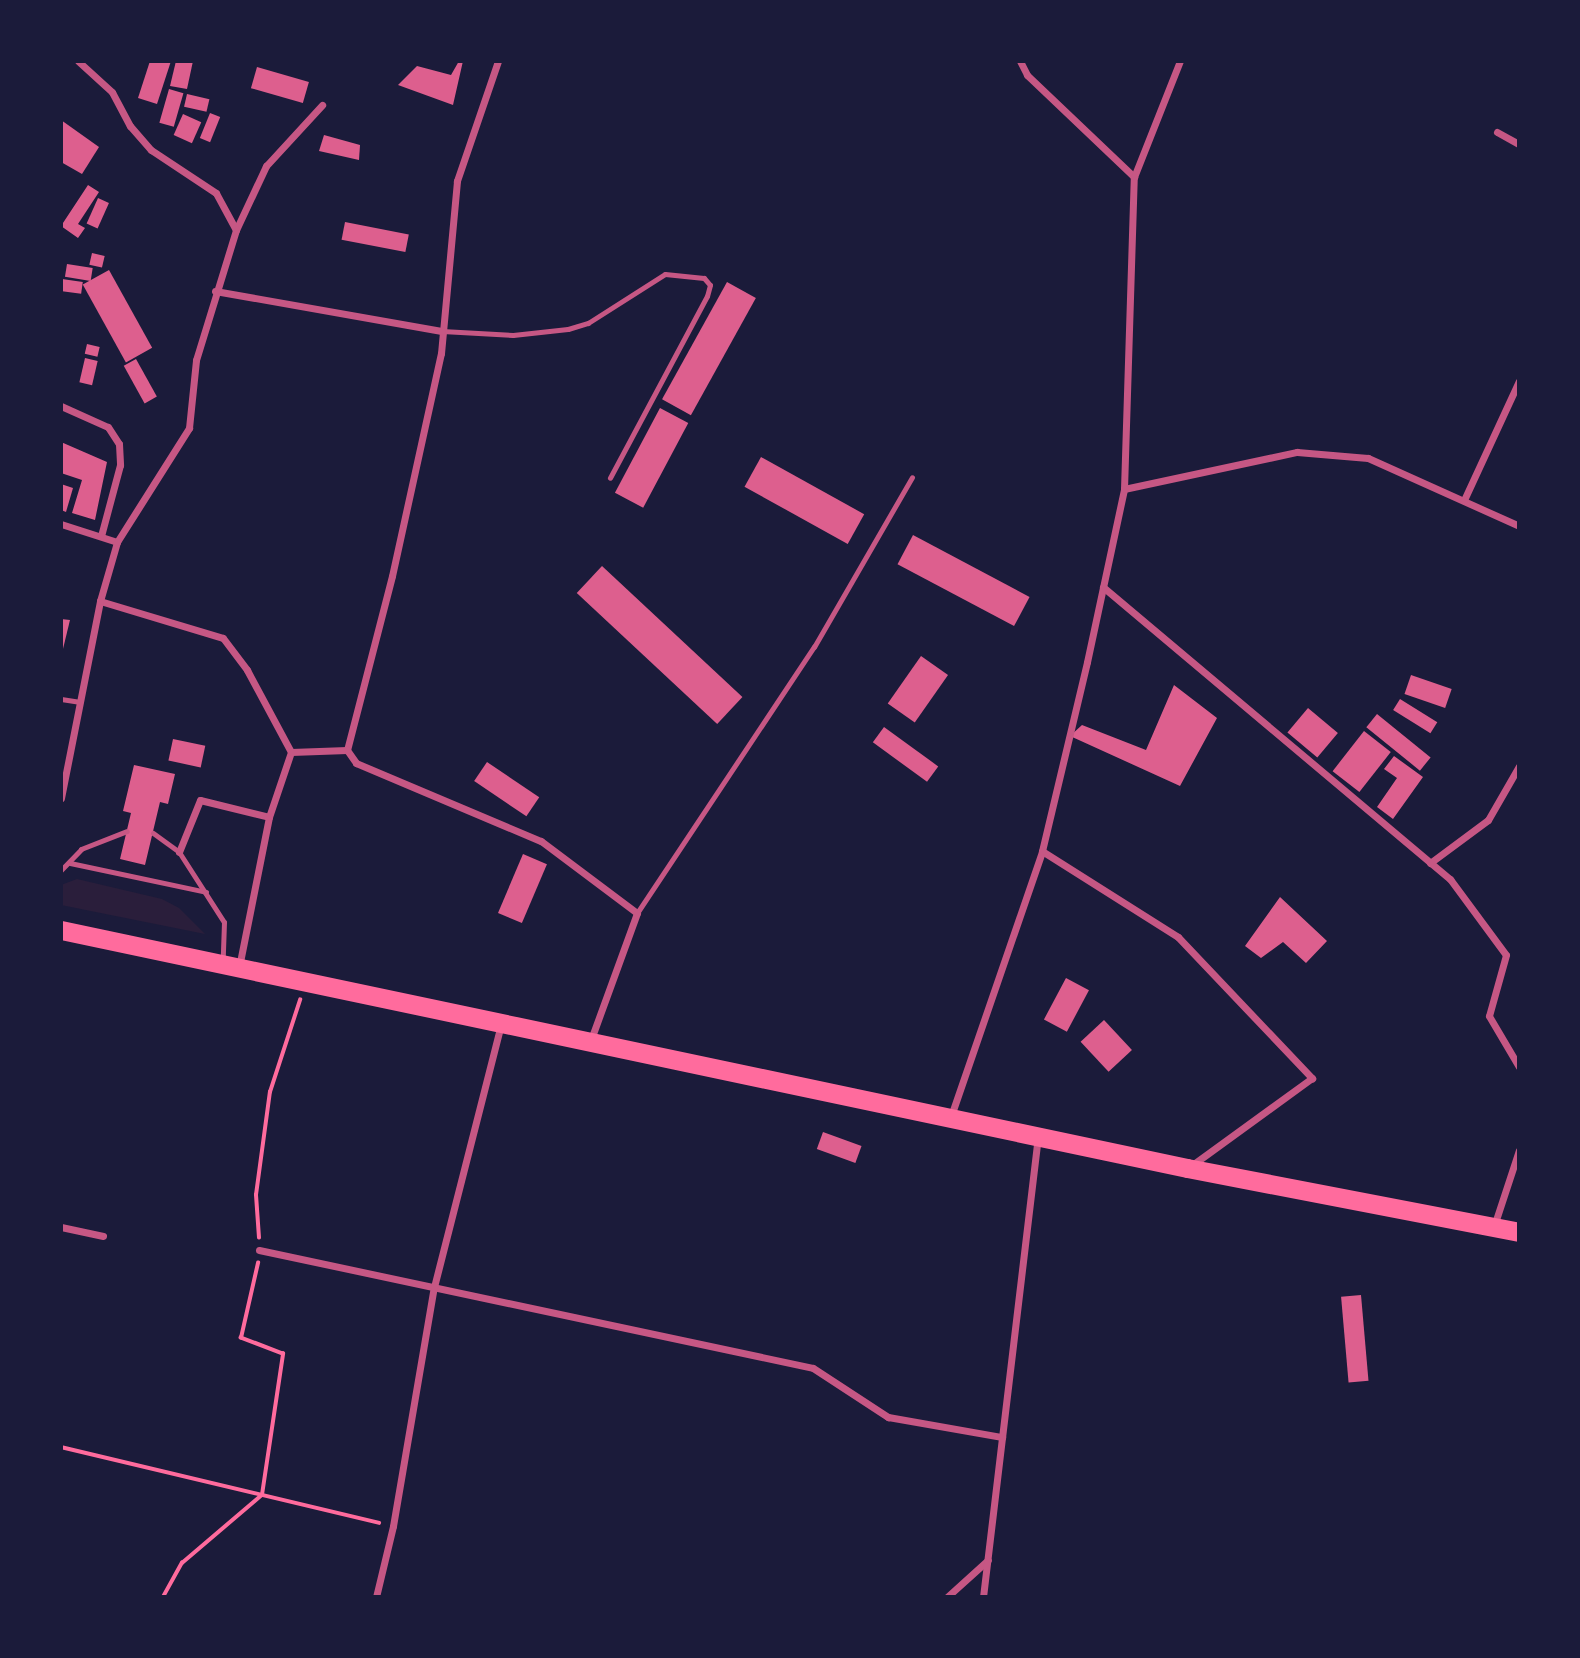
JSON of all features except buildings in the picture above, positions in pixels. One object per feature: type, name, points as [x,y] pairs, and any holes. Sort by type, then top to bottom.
[{"type":"highway","points":[[61,930],[1187,1168],[1519,1232]]},
{"type":"street","points":[[79,61],[112,92],[130,126],[151,150],[216,193],[236,229]]},
{"type":"street","points":[[498,61],[457,181],[441,354],[392,576],[347,750],[356,763],[541,841],[637,913],[590,1043]]},
{"type":"street","points":[[1020,61],[1027,75],[1134,177]]},
{"type":"street","points":[[951,1116],[1042,851],[1103,587],[1124,489],[1134,177],[1180,61]]},
{"type":"street","points":[[61,798],[100,601],[117,542],[189,428],[196,360],[236,229],[266,166],[322,105]]},
{"type":"street","points":[[1497,132],[1519,144]]},
{"type":"street","points":[[215,291],[442,331]]},
{"type":"street","points":[[1464,500],[1519,381]]},
{"type":"street","points":[[61,406],[107,427],[119,444],[120,465],[102,537]]},
{"type":"street","points":[[1124,489],[1297,452],[1368,458],[1519,526]]},
{"type":"street","points":[[61,523],[117,542]]},
{"type":"street","points":[[1103,587],[1450,879],[1506,955],[1489,1016],[1519,1067]]},
{"type":"street","points":[[100,601],[223,638],[247,670],[291,752],[269,817],[231,964]]},
{"type":"street","points":[[291,752],[347,750]]},
{"type":"street","points":[[1430,863],[1488,820],[1519,766]]},
{"type":"street","points":[[179,852],[200,800],[269,817]]},
{"type":"street","points":[[1042,851],[1178,937],[1312,1079],[1187,1168]]},
{"type":"street","points":[[376,1597],[393,1526],[434,1287],[502,1025]]},
{"type":"street","points":[[983,1597],[1039,1135]]},
{"type":"street","points":[[1494,1227],[1519,1150]]},
{"type":"street","points":[[61,1227],[103,1236]]},
{"type":"street","points":[[259,1250],[813,1368],[888,1417],[1002,1437]]},
{"type":"street","points":[[947,1597],[988,1560]]},
{"type":"lane","points":[[442,331],[513,335],[568,329],[588,323],[665,274],[704,278],[710,285],[707,296],[610,478]]},
{"type":"lane","points":[[637,913],[814,647],[912,477]]},
{"type":"lane","points":[[61,699],[79,702]]},
{"type":"lane","points":[[61,870],[81,849],[127,831]]},
{"type":"lane","points":[[153,832],[179,852],[206,892],[227,928],[231,964]]},
{"type":"lane","points":[[70,863],[206,892]]},
{"type":"path","points":[[163,1597],[182,1563],[262,1495],[283,1354],[241,1338],[259,1250],[256,1195],[270,1092],[284,1061],[305,981]]},
{"type":"path","points":[[61,1447],[393,1526]]},
{"type":"shaded area","points":[[77,879],[162,899],[179,908],[205,934],[61,905],[61,885]]}]
